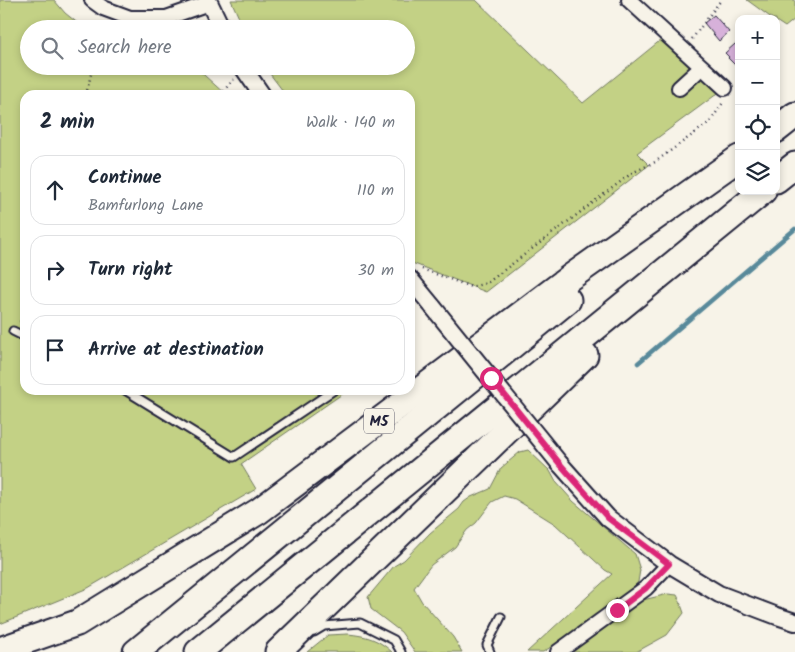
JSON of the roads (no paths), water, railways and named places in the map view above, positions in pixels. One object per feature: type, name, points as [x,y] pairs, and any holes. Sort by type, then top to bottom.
[{"type":"highway","points":[[780,127],[795,115]]},
{"type":"highway","name":"M5","points":[[415,394],[568,279],[735,162]]},
{"type":"highway","name":"M5","points":[[136,652],[735,162]]},
{"type":"highway","points":[[780,177],[795,165]]},
{"type":"highway","points":[[198,652],[758,195]]},
{"type":"highway","points":[[279,652],[559,380],[736,213]]},
{"type":"highway","name":"M5","points":[[0,650],[77,623],[259,512],[414,395]]},
{"type":"street","points":[[92,0],[103,8],[130,18],[166,18],[208,2],[217,20]]},
{"type":"street","points":[[629,0],[725,88]]},
{"type":"street","points":[[679,88],[702,67]]},
{"type":"street","points":[[248,75],[259,90]]},
{"type":"street","points":[[415,276],[433,307],[560,464],[608,518],[669,564],[719,594],[795,622]]},
{"type":"street","points":[[558,652],[646,588],[669,564]]},
{"type":"lane","points":[[13,331],[20,334]]},
{"type":"lane","points":[[133,395],[234,457],[327,395]]},
{"type":"lane","points":[[490,652],[487,644],[501,617]]},
{"type":"lane","points":[[309,635],[324,626],[360,623],[394,640],[401,652]]},
{"type":"lane","points":[[279,652],[301,639]]},
{"type":"waterway","points":[[638,363],[795,229]]}]
